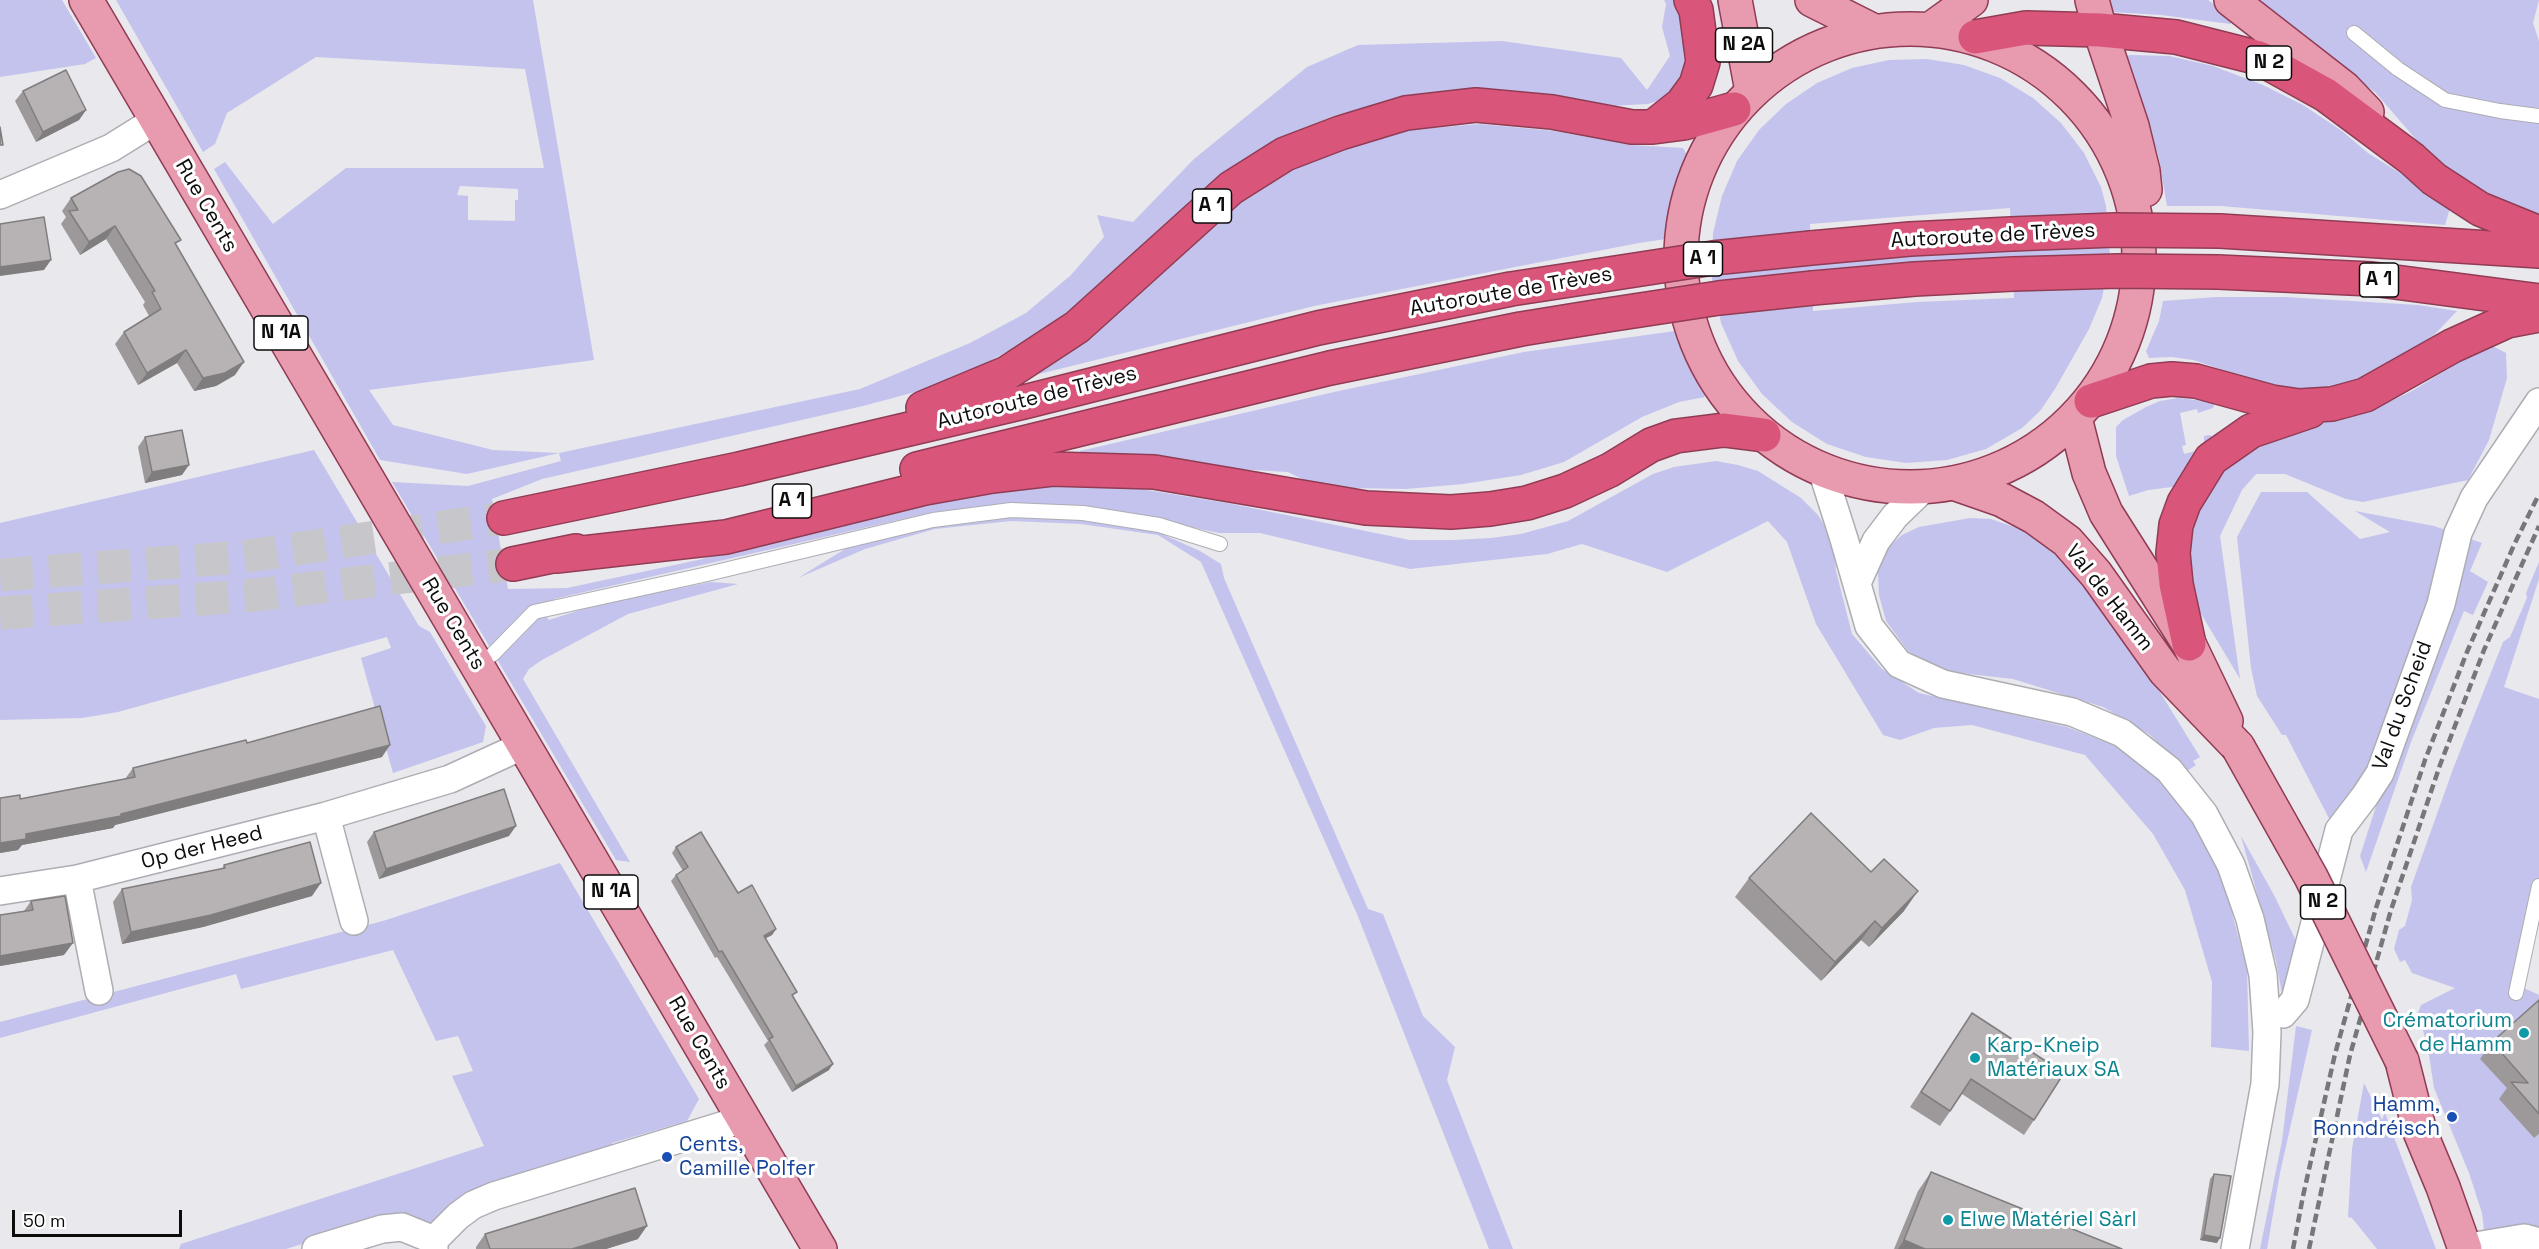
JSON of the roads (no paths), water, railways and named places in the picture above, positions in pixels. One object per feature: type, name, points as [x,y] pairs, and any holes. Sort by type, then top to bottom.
[{"type":"highway","points":[[1653,127],[1682,104],[1696,85],[1703,62],[1696,10],[1691,0]]},
{"type":"highway","name":"N 2","points":[[1975,37],[2096,15],[2259,58],[2326,95],[2412,159],[2434,179],[2480,209],[2539,233]]},
{"type":"highway","name":"A 1","points":[[739,469],[943,402],[1007,373],[1077,327],[1231,188],[1285,154],[1340,133],[1406,113],[1476,105],[1552,112],[1632,127],[1653,127],[1684,123],[1743,100]]},
{"type":"highway","name":"Autoroute de Trèves","points":[[504,518],[739,469],[1035,399],[1318,328],[1511,289],[1713,258],[1910,239],[2115,230],[2220,231],[2539,251]]},
{"type":"highway","name":"Autoroute de Trèves","points":[[513,564],[719,520],[1028,441],[1330,368],[1521,328],[1719,298],[1915,279],[2118,271],[2218,272],[2372,279],[2539,301]]},
{"type":"highway","points":[[2189,644],[2176,584],[2173,553],[2176,525],[2184,502],[2211,459],[2251,431],[2365,395],[2452,346],[2507,321],[2539,315]]},
{"type":"highway","points":[[2083,410],[2151,381],[2172,379],[2196,381],[2272,402],[2299,406],[2332,404]]},
{"type":"highway","points":[[556,556],[726,537],[925,488],[992,476],[1052,469],[1154,472],[1366,508],[1451,512],[1490,509],[1527,503],[1565,491],[1610,470],[1651,445],[1676,436],[1725,430],[1764,435]]},
{"type":"main road","name":"Rue Cents","points":[[86,0],[820,1249]]},
{"type":"main road","name":"N 2A","points":[[1735,0],[1743,100]]},
{"type":"main road","points":[[1812,0],[1872,30]]},
{"type":"main road","points":[[1932,28],[1971,0]]},
{"type":"main road","name":"N 2","points":[[2231,0],[2344,88],[2412,159]]},
{"type":"main road","points":[[2096,15],[2132,126],[2143,171],[2147,220],[2140,269],[2126,339],[2083,410],[2049,441],[2020,460],[1989,474],[1956,484],[1924,488],[1889,487],[1854,481],[1822,470],[1791,455],[1764,435],[1735,407],[1712,374],[1695,337],[1684,298],[1680,258],[1684,218],[1694,179],[1712,142],[1743,100],[1778,69],[1808,51],[1872,30],[1932,28],[1975,37],[2011,51],[2044,70],[2073,95],[2098,124],[2117,158],[2131,193],[2139,231],[2140,269]]},
{"type":"main road","name":"Val de Hamm","points":[[2083,410],[2089,473],[2106,513],[2189,644],[2238,747],[2311,877],[2402,1061],[2420,1132],[2465,1249]]},
{"type":"main road","name":"Val de Hamm","points":[[1956,484],[2002,500],[2034,517],[2067,541],[2096,574],[2165,671],[2238,747]]},
{"type":"main road","points":[[2476,1249],[2524,1241],[2539,1245]]},
{"type":"street","points":[[0,195],[111,148],[156,120]]},
{"type":"street","name":"Val du Scheid","points":[[2275,1023],[2295,1000],[2339,830],[2366,796],[2380,773],[2441,604],[2458,533],[2474,498],[2539,402]]},
{"type":"street","points":[[1822,470],[1869,626],[1899,664],[1943,684],[2072,712],[2122,733],[2169,770],[2204,814],[2231,865],[2250,919],[2275,1023],[2235,1249]]},
{"type":"street","points":[[1857,583],[1876,541],[1895,516],[1924,488]]},
{"type":"street","name":"Op der Heed","points":[[0,891],[77,879],[326,816],[450,779],[524,745]]},
{"type":"street","points":[[326,816],[354,921]]},
{"type":"street","points":[[77,879],[99,991]]},
{"type":"street","points":[[316,1249],[382,1229],[402,1227],[434,1244],[466,1210],[494,1196],[744,1119]]},
{"type":"lane","points":[[2354,33],[2398,69],[2445,100],[2539,116]]},
{"type":"lane","points":[[477,666],[493,654],[534,612],[703,575],[933,520],[1011,510],[1083,513],[1159,525],[1220,544]]},
{"type":"lane","points":[[2516,993],[2539,886]]},
{"type":"tunnel","points":[[0,575],[241,557],[504,518]]},
{"type":"tunnel","points":[[0,613],[246,596],[513,564]]},
{"type":"railway","points":[[2293,1249],[2335,1054],[2376,908],[2425,760],[2467,652],[2539,494]]},
{"type":"railway","points":[[2309,1249],[2350,1055],[2391,910],[2440,765],[2484,650],[2539,526]]},
{"type":"place","name":"Crématorium de Hamm","points":[[2524,1033]]},
{"type":"place","name":"Karp-Kneip Matériaux SA","points":[[1975,1058]]},
{"type":"place","name":"Hamm, Ronndréisch","points":[[2452,1117]]},
{"type":"place","name":"Cents, Camille Polfer","points":[[667,1157]]},
{"type":"place","name":"Elwe Matériel Sàrl","points":[[1948,1220]]}]
